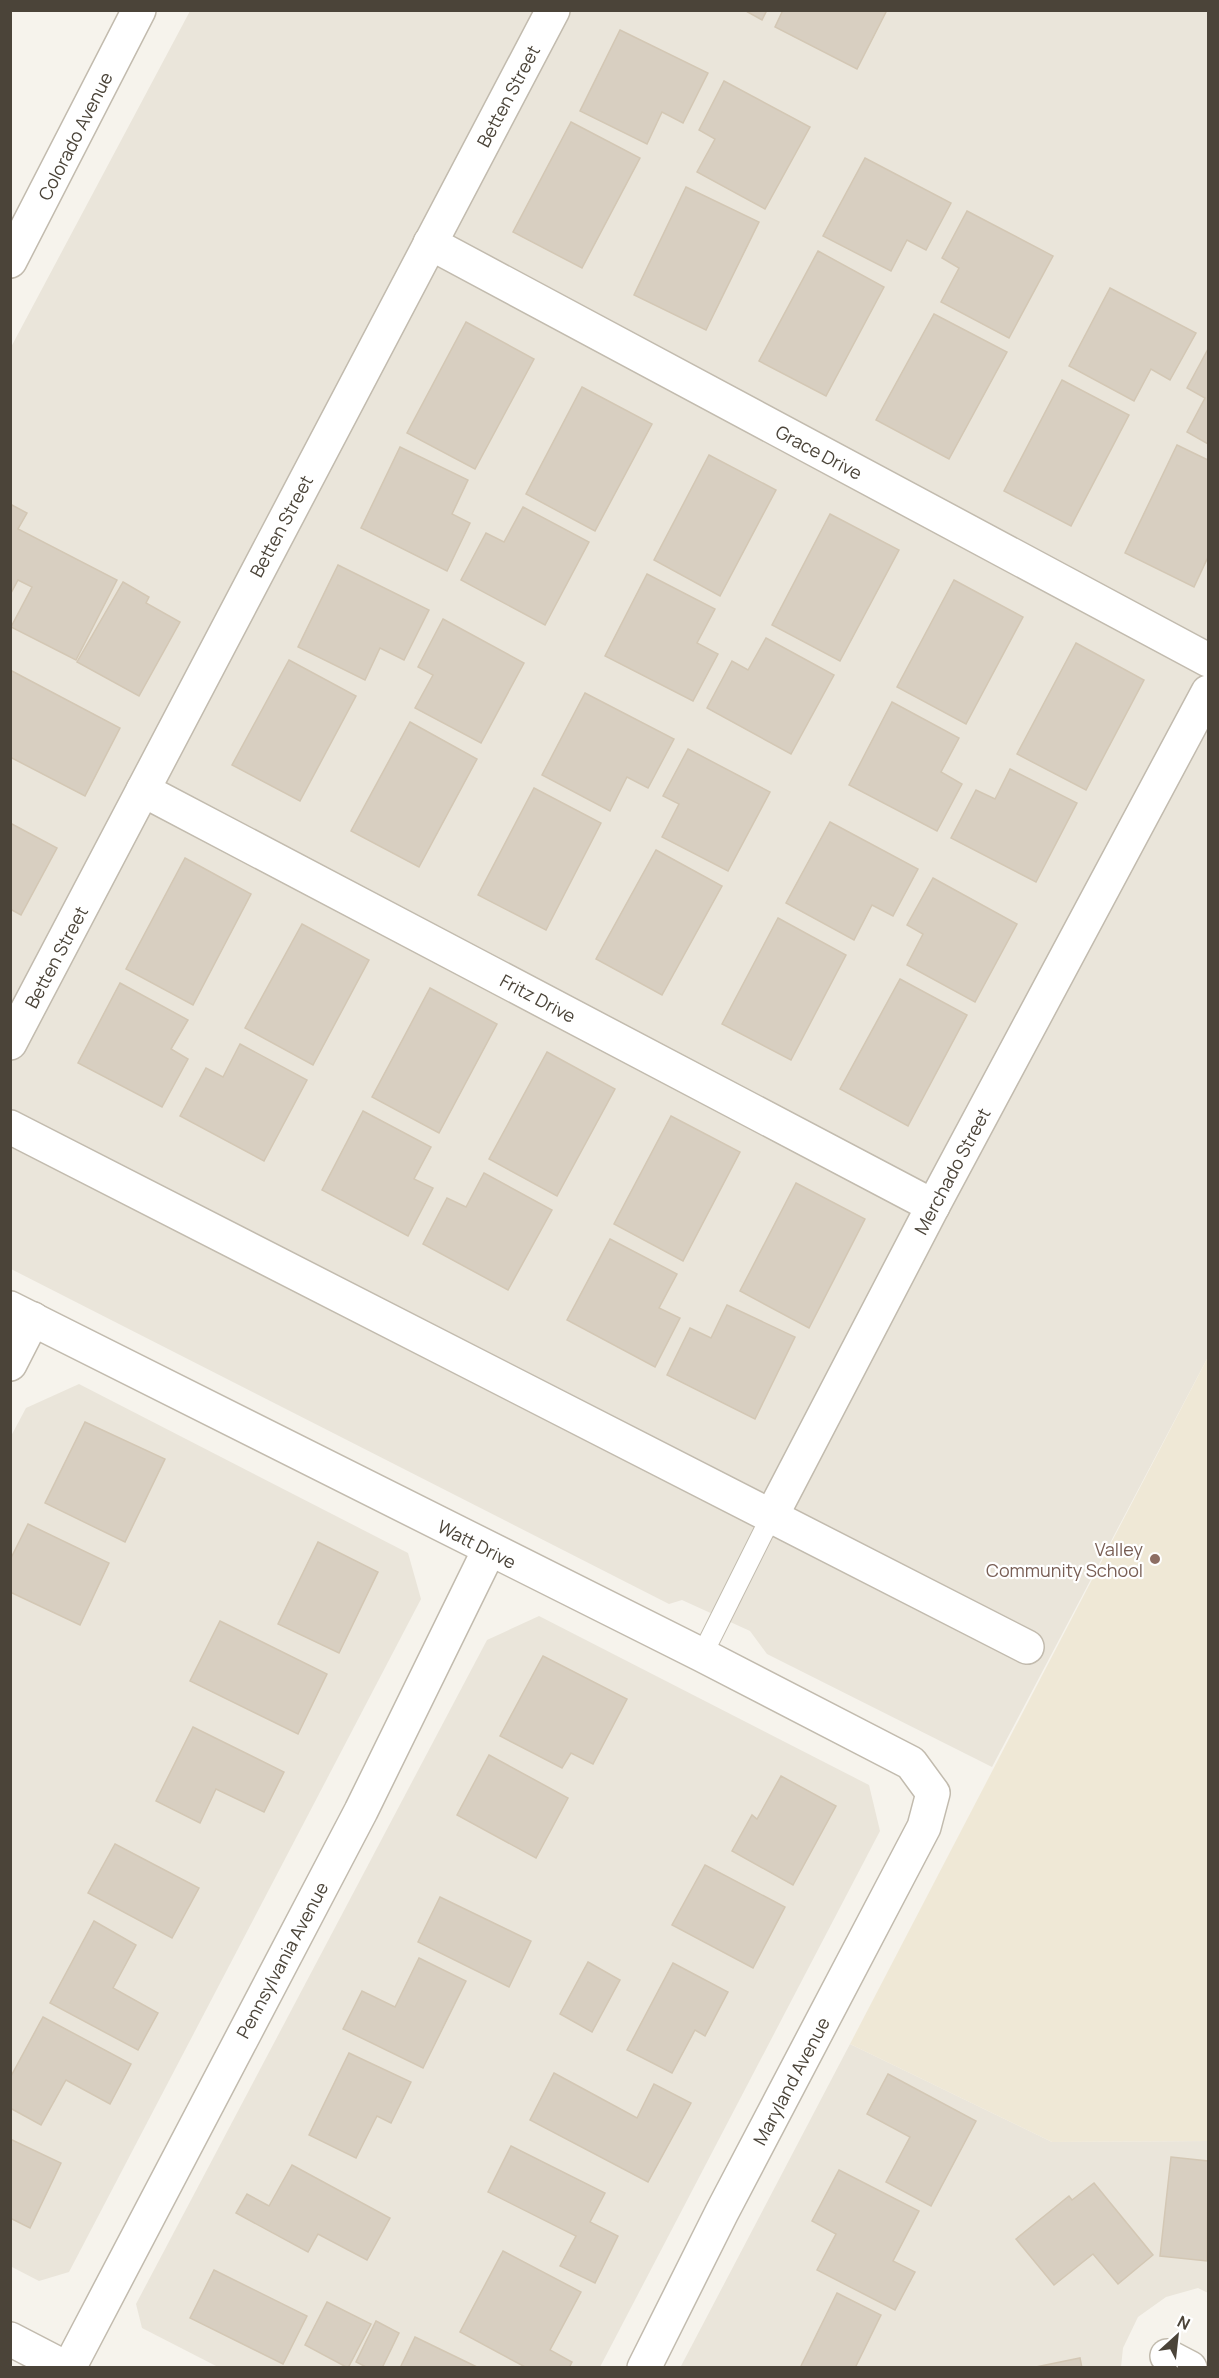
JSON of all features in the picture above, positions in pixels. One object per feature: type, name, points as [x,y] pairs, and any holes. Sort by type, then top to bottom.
[{"type":"street","name":"Colorado Avenue","points":[[10,261],[140,10]]},
{"type":"street","name":"Betten Street","points":[[10,1042],[553,10]]},
{"type":"street","name":"Grace Drive","points":[[430,243],[1209,660]]},
{"type":"street","name":"Merchado Street","points":[[772,1515],[933,1206],[1209,692]]},
{"type":"street","name":"Fritz Drive","points":[[143,790],[933,1206]]},
{"type":"street","points":[[10,1127],[1027,1647]]},
{"type":"street","points":[[10,1364],[22,1313]]},
{"type":"street","name":"Watt Drive","points":[[22,1313],[912,1763],[933,1793]]},
{"type":"street","name":"Pennsylvania Avenue","points":[[68,2367],[361,1811],[489,1550]]},
{"type":"street","name":"Maryland Avenue","points":[[644,2367],[722,2212],[924,1827],[933,1793]]},
{"type":"street","points":[[10,2339],[68,2367]]},
{"type":"lane","name":"Merchado Street","points":[[702,1655],[772,1515]]},
{"type":"shaded area","points":[[190,11],[1208,11],[1208,1357],[992,1767],[767,1654],[750,1631],[682,1600],[669,1604],[11,1269],[10,349]]},
{"type":"shaded area","name":"Valley Community School","points":[[1208,1357],[1208,2141],[1052,2142],[850,2044]]},
{"type":"shaded area","points":[[79,1384],[408,1553],[421,1599],[69,2272],[39,2281],[10,2266],[10,1438],[26,1408]]},
{"type":"shaded area","points":[[539,1616],[869,1785],[880,1831],[600,2367],[218,2367],[142,2328],[136,2304],[487,1640]]},
{"type":"shaded area","points":[[850,2044],[1052,2142],[1208,2141],[1208,2293],[1198,2288],[1166,2297],[1138,2317],[1123,2348],[1121,2367],[680,2368]]},
{"type":"building","points":[[744,10],[767,10],[762,20]]},
{"type":"building","points":[[783,10],[887,10],[857,69],[775,27]]},
{"type":"building","points":[[620,30],[708,73],[683,123],[662,112],[647,144],[580,111]]},
{"type":"building","points":[[724,81],[810,127],[765,209],[697,172],[715,139],[699,130]]},
{"type":"building","points":[[571,122],[640,158],[582,268],[513,232]]},
{"type":"building","points":[[865,158],[951,203],[926,250],[907,240],[891,271],[823,236]]},
{"type":"building","points":[[686,187],[759,222],[706,330],[634,295]]},
{"type":"building","points":[[967,211],[1053,256],[1009,338],[941,302],[959,268],[942,258]]},
{"type":"building","points":[[818,251],[884,287],[826,396],[759,361]]},
{"type":"building","points":[[1110,288],[1196,333],[1170,380],[1151,369],[1134,401],[1069,366]]},
{"type":"building","points":[[934,314],[1007,352],[949,459],[876,420]]},
{"type":"building","points":[[466,322],[534,359],[475,469],[407,433]]},
{"type":"building","points":[[1208,349],[1208,444],[1187,432],[1205,398],[1187,388]]},
{"type":"building","points":[[1062,380],[1129,415],[1071,526],[1004,491]]},
{"type":"building","points":[[582,387],[652,424],[595,531],[526,494]]},
{"type":"building","points":[[1177,445],[1208,460],[1208,557],[1194,587],[1125,553]]},
{"type":"building","points":[[400,447],[468,480],[452,514],[470,523],[447,571],[361,528]]},
{"type":"building","points":[[709,455],[776,490],[720,596],[654,560]]},
{"type":"building","points":[[10,504],[27,513],[18,529],[117,580],[76,660],[11,627],[32,587],[18,580],[10,595]]},
{"type":"building","points":[[523,507],[589,542],[545,625],[461,580],[486,533],[504,542]]},
{"type":"building","points":[[830,514],[899,550],[840,661],[772,625]]},
{"type":"building","points":[[338,565],[429,610],[404,660],[380,648],[365,680],[298,647]]},
{"type":"building","points":[[647,574],[715,609],[697,643],[718,654],[693,701],[605,656]]},
{"type":"building","points":[[954,580],[1023,617],[966,724],[897,687]]},
{"type":"building","points":[[123,582],[149,597],[146,603],[180,622],[139,696],[77,662]]},
{"type":"building","points":[[443,619],[524,663],[481,743],[415,708],[433,675],[418,667]]},
{"type":"building","points":[[766,638],[834,675],[791,754],[707,708],[732,661],[748,670]]},
{"type":"building","points":[[1076,643],[1144,680],[1086,790],[1017,754]]},
{"type":"building","points":[[289,660],[356,696],[300,801],[232,765]]},
{"type":"building","points":[[10,670],[120,728],[85,796],[10,757]]},
{"type":"building","points":[[585,693],[674,739],[648,788],[627,777],[610,811],[542,775]]},
{"type":"building","points":[[892,702],[959,738],[941,772],[962,784],[937,831],[849,785]]},
{"type":"building","points":[[410,722],[477,759],[419,867],[351,831]]},
{"type":"building","points":[[688,749],[770,792],[728,871],[662,837],[679,804],[663,796]]},
{"type":"building","points":[[1010,769],[1077,803],[1036,882],[951,838],[976,790],[995,799]]},
{"type":"building","points":[[534,788],[601,823],[546,930],[478,895]]},
{"type":"building","points":[[830,822],[918,869],[893,916],[872,905],[854,940],[786,903]]},
{"type":"building","points":[[10,823],[57,848],[21,915],[10,909]]},
{"type":"building","points":[[656,850],[722,886],[662,995],[596,959]]},
{"type":"building","points":[[185,858],[251,894],[193,1005],[126,969]]},
{"type":"building","points":[[933,878],[1017,924],[975,1002],[907,965],[923,934],[907,925]]},
{"type":"building","points":[[778,918],[846,955],[791,1060],[722,1024]]},
{"type":"building","points":[[302,924],[369,960],[313,1065],[245,1028]]},
{"type":"building","points":[[900,979],[967,1015],[908,1126],[840,1089]]},
{"type":"building","points":[[120,983],[188,1020],[171,1049],[188,1059],[162,1107],[78,1063]]},
{"type":"building","points":[[430,988],[497,1024],[439,1133],[372,1097]]},
{"type":"building","points":[[240,1044],[307,1080],[264,1161],[180,1116],[206,1068],[223,1077]]},
{"type":"building","points":[[547,1052],[615,1089],[557,1196],[489,1159]]},
{"type":"building","points":[[363,1111],[431,1147],[414,1179],[433,1188],[408,1236],[322,1190]]},
{"type":"building","points":[[671,1116],[740,1152],[683,1261],[614,1224]]},
{"type":"building","points":[[484,1173],[552,1210],[508,1290],[423,1244],[447,1198],[466,1207]]},
{"type":"building","points":[[796,1183],[865,1219],[809,1328],[740,1291]]},
{"type":"building","points":[[610,1239],[677,1274],[659,1308],[680,1318],[655,1367],[567,1320]]},
{"type":"building","points":[[727,1305],[795,1337],[755,1419],[667,1375],[690,1328],[711,1338]]},
{"type":"building","points":[[85,1422],[165,1459],[125,1542],[45,1503]]},
{"type":"building","points":[[28,1524],[109,1563],[80,1625],[10,1592],[10,1560]]},
{"type":"building","points":[[318,1542],[378,1572],[339,1653],[278,1624]]},
{"type":"building","points":[[220,1621],[327,1674],[298,1734],[190,1681]]},
{"type":"building","points":[[543,1656],[627,1699],[593,1764],[571,1753],[562,1768],[500,1736]]},
{"type":"building","points":[[193,1727],[284,1772],[264,1812],[216,1789],[200,1823],[156,1801]]},
{"type":"building","points":[[489,1755],[568,1798],[536,1858],[457,1815]]},
{"type":"building","points":[[781,1776],[836,1806],[793,1885],[732,1851],[752,1815],[757,1819]]},
{"type":"building","points":[[115,1844],[199,1888],[172,1938],[88,1893]]},
{"type":"building","points":[[705,1865],[785,1907],[753,1968],[672,1925]]},
{"type":"building","points":[[440,1897],[531,1941],[509,1987],[418,1942]]},
{"type":"building","points":[[94,1921],[136,1945],[113,1988],[158,2013],[138,2050],[50,2003]]},
{"type":"building","points":[[419,1958],[466,1981],[423,2068],[343,2029],[362,1991],[395,2007]]},
{"type":"building","points":[[588,1962],[620,1980],[592,2032],[560,2014]]},
{"type":"building","points":[[673,1963],[728,1992],[705,2036],[695,2030],[672,2073],[627,2050]]},
{"type":"building","points":[[43,2017],[131,2064],[110,2104],[66,2080],[41,2125],[10,2108],[10,2078]]},
{"type":"building","points":[[349,2053],[411,2082],[391,2123],[377,2116],[356,2158],[309,2135]]},
{"type":"building","points":[[554,2073],[637,2118],[654,2084],[691,2103],[648,2182],[530,2120]]},
{"type":"building","points":[[888,2074],[976,2121],[931,2206],[886,2182],[910,2137],[867,2114]]},
{"type":"building","points":[[10,2139],[61,2163],[30,2228],[10,2218]]},
{"type":"building","points":[[511,2146],[605,2193],[590,2222],[618,2236],[595,2283],[560,2266],[576,2236],[488,2192]]},
{"type":"building","points":[[1171,2157],[1208,2161],[1207,2261],[1160,2256]]},
{"type":"building","points":[[292,2165],[390,2218],[367,2260],[318,2234],[308,2252],[236,2213],[247,2194],[269,2206]]},
{"type":"building","points":[[839,2170],[919,2211],[893,2261],[915,2272],[895,2310],[817,2270],[836,2234],[812,2221]]},
{"type":"building","points":[[1094,2183],[1153,2255],[1118,2284],[1093,2254],[1054,2285],[1016,2239],[1069,2196],[1072,2200]]},
{"type":"building","points":[[503,2251],[581,2292],[550,2350],[572,2362],[569,2368],[527,2368],[460,2332]]},
{"type":"building","points":[[214,2270],[307,2316],[283,2364],[190,2318]]},
{"type":"building","points":[[837,2293],[881,2315],[855,2368],[800,2368]]},
{"type":"building","points":[[327,2302],[371,2324],[348,2368],[305,2345]]},
{"type":"building","points":[[376,2321],[399,2333],[382,2368],[368,2368],[356,2362]]},
{"type":"building","points":[[415,2337],[479,2368],[400,2368]]},
{"type":"building","points":[[1080,2358],[1082,2368],[1031,2368]]},
{"type":"place","name":"Valley Community School","points":[[1155,1559]]}]
